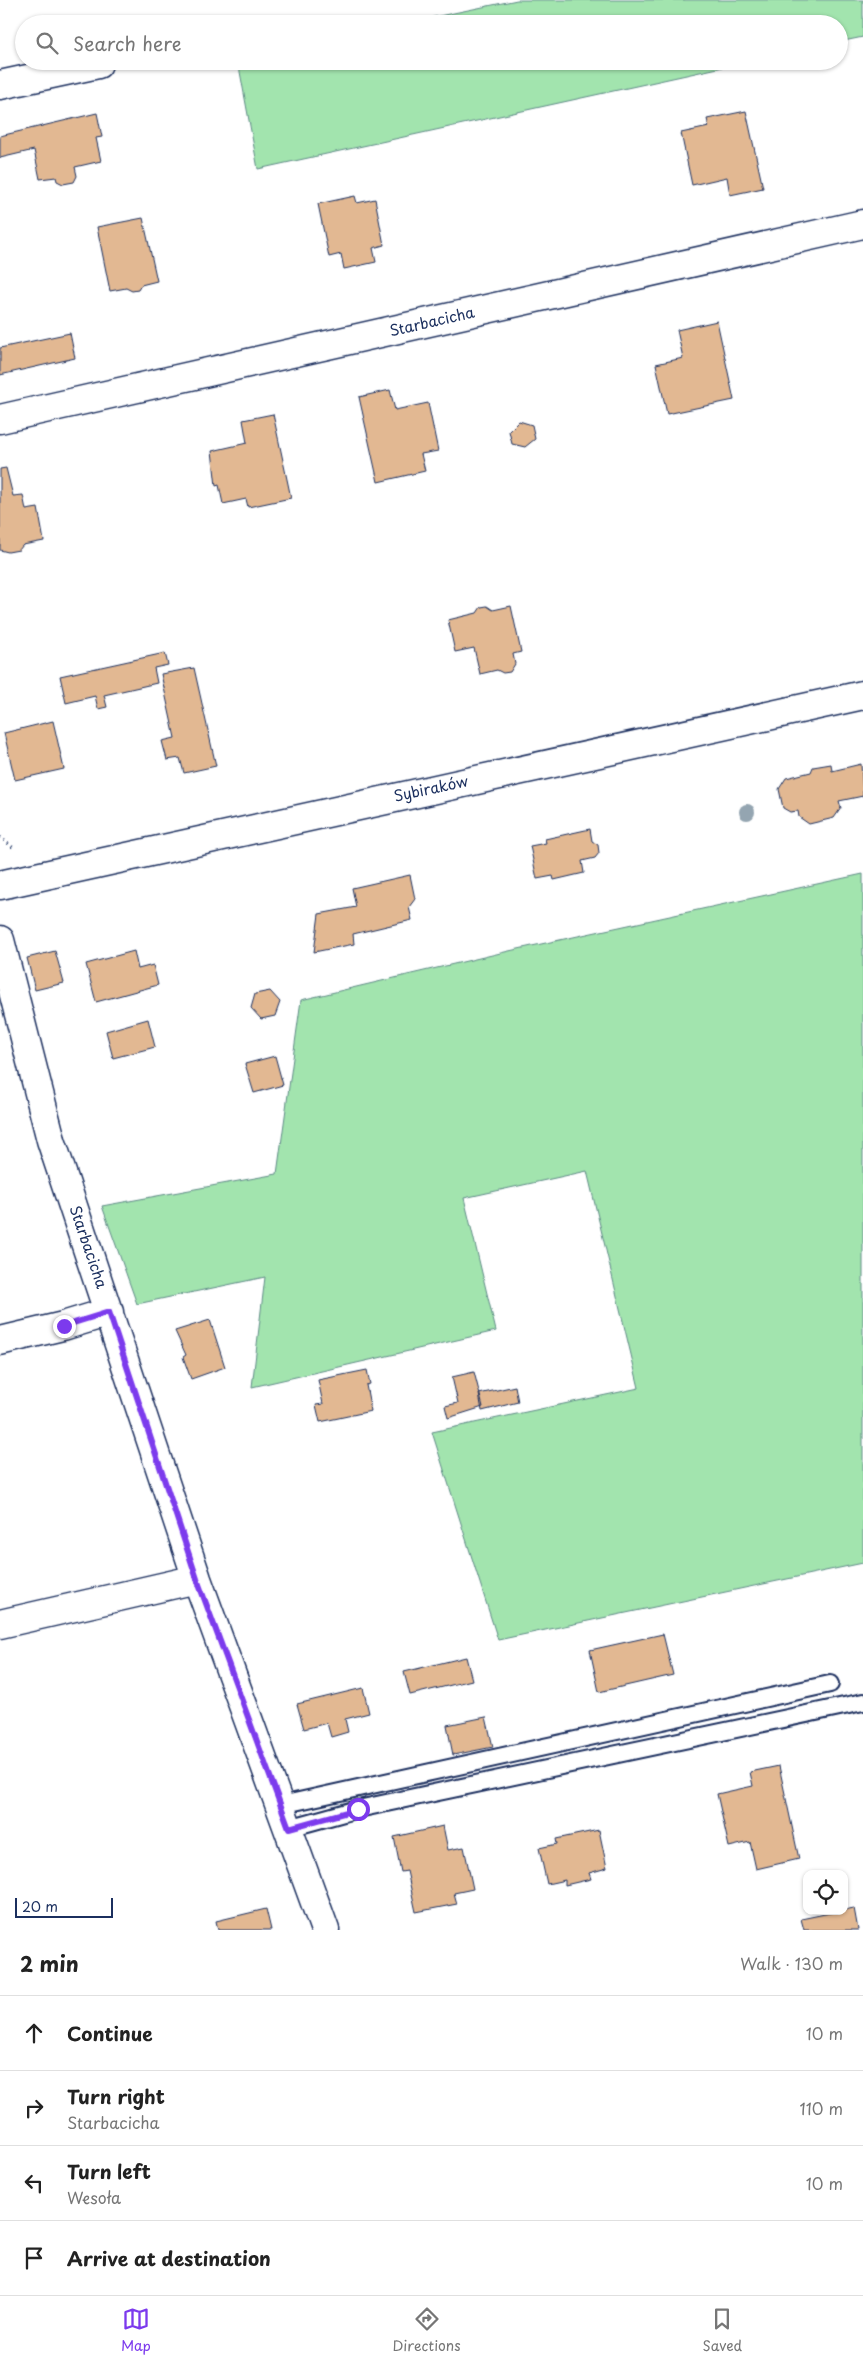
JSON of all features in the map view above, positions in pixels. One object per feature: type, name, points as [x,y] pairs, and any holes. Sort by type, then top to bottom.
[{"type":"street","points":[[0,85],[70,70]]},
{"type":"street","name":"Starbacicha","points":[[0,419],[863,224]]},
{"type":"street","name":"Sybiraków","points":[[0,885],[863,695]]},
{"type":"street","name":"Starbacicha","points":[[0,940],[51,1140],[197,1579],[325,1930]]},
{"type":"street","points":[[0,1341],[64,1326],[109,1312]]},
{"type":"street","points":[[0,1624],[197,1579]]},
{"type":"lane","points":[[285,1816],[830,1684]]},
{"type":"lane","points":[[285,1816],[358,1809],[863,1702]]},
{"type":"green space","points":[[517,0],[863,0],[863,37],[848,40],[848,15],[444,15]]},
{"type":"green space","points":[[240,70],[709,70],[258,169]]},
{"type":"green space","points":[[863,874],[863,1563],[498,1640],[432,1432],[639,1388],[587,1171],[464,1198],[496,1331],[252,1387],[265,1277],[137,1304],[102,1206],[277,1174],[301,1000],[509,951]]},
{"type":"building","points":[[746,111],[763,188],[730,195],[727,177],[692,185],[681,133],[709,127],[707,119]]},
{"type":"building","points":[[97,113],[102,137],[96,138],[101,161],[75,167],[77,176],[74,182],[63,184],[57,181],[56,177],[40,179],[34,150],[0,158],[0,136]]},
{"type":"building","points":[[355,196],[357,203],[375,199],[384,245],[373,248],[376,262],[344,269],[341,254],[329,257],[318,204]]},
{"type":"building","points":[[143,218],[157,281],[141,285],[138,290],[132,291],[126,288],[110,291],[97,227]]},
{"type":"building","points":[[717,321],[734,400],[667,414],[656,364],[683,358],[677,330]]},
{"type":"building","points":[[70,333],[75,358],[0,375],[0,348]]},
{"type":"building","points":[[390,390],[395,410],[428,403],[438,451],[421,454],[425,471],[378,482],[359,397]]},
{"type":"building","points":[[273,414],[291,498],[248,507],[246,499],[223,504],[219,485],[216,486],[212,451],[247,443],[243,420]]},
{"type":"building","points":[[519,421],[532,425],[535,439],[525,447],[512,444],[509,431]]},
{"type":"building","points":[[6,468],[13,496],[23,495],[26,510],[38,508],[44,541],[23,545],[19,550],[8,552],[0,550],[0,469]]},
{"type":"building","points":[[487,606],[493,610],[511,606],[521,652],[513,654],[515,664],[510,672],[503,673],[497,670],[480,674],[474,648],[455,652],[448,620],[477,613],[481,607]]},
{"type":"building","points":[[165,653],[168,665],[154,668],[157,683],[104,695],[107,707],[98,709],[95,696],[66,703],[60,676]]},
{"type":"building","points":[[194,668],[216,766],[184,773],[180,758],[167,760],[162,741],[175,738],[161,674]]},
{"type":"building","points":[[53,721],[64,769],[15,780],[4,733]]},
{"type":"building","points":[[831,764],[832,771],[861,764],[863,796],[839,801],[841,808],[834,818],[809,824],[799,817],[798,811],[790,812],[783,808],[779,789],[786,778],[811,772],[813,767]]},
{"type":"building","points":[[590,829],[592,841],[598,845],[599,853],[595,858],[582,861],[584,873],[554,880],[553,876],[537,879],[530,846],[546,843],[545,839]]},
{"type":"building","points":[[410,875],[415,899],[409,907],[412,920],[353,934],[354,944],[314,952],[319,914],[356,907],[352,888]]},
{"type":"building","points":[[55,951],[64,983],[35,990],[27,958]]},
{"type":"building","points":[[134,951],[138,969],[153,965],[158,985],[96,1002],[86,964]]},
{"type":"building","points":[[270,991],[280,1002],[275,1016],[261,1019],[251,1008],[255,994]]},
{"type":"building","points":[[148,1019],[155,1047],[113,1058],[106,1031]]},
{"type":"building","points":[[275,1056],[283,1085],[254,1093],[245,1064]]},
{"type":"building","points":[[210,1320],[225,1367],[191,1379],[183,1357],[186,1355],[175,1331]]},
{"type":"building","points":[[367,1370],[370,1384],[366,1385],[371,1411],[320,1422],[316,1405],[323,1404],[318,1380]]},
{"type":"building","points":[[474,1372],[483,1407],[448,1418],[445,1406],[458,1403],[452,1377]]},
{"type":"building","points":[[515,1386],[518,1402],[482,1411],[479,1394]]},
{"type":"building","points":[[663,1634],[673,1675],[599,1692],[590,1650]]},
{"type":"building","points":[[466,1657],[472,1680],[410,1695],[404,1672]]},
{"type":"building","points":[[363,1688],[369,1713],[345,1719],[348,1732],[331,1737],[327,1723],[304,1729],[297,1704]]},
{"type":"building","points":[[486,1717],[493,1747],[453,1755],[447,1725]]},
{"type":"building","points":[[779,1766],[799,1859],[756,1869],[750,1842],[729,1847],[717,1794],[753,1786],[750,1772]]},
{"type":"building","points":[[443,1826],[448,1850],[464,1847],[473,1889],[454,1893],[457,1904],[416,1912],[407,1871],[401,1872],[394,1837]]},
{"type":"building","points":[[599,1830],[607,1868],[589,1873],[591,1879],[565,1885],[565,1880],[547,1884],[539,1848],[557,1844],[556,1839]]},
{"type":"building","points":[[854,1908],[858,1930],[804,1930],[801,1919],[820,1915],[848,1915],[848,1909]]},
{"type":"building","points":[[266,1909],[271,1930],[218,1930],[216,1921]]},
{"type":"route","points":[[64,1326],[109,1312],[197,1579],[289,1828],[358,1809]]}]
